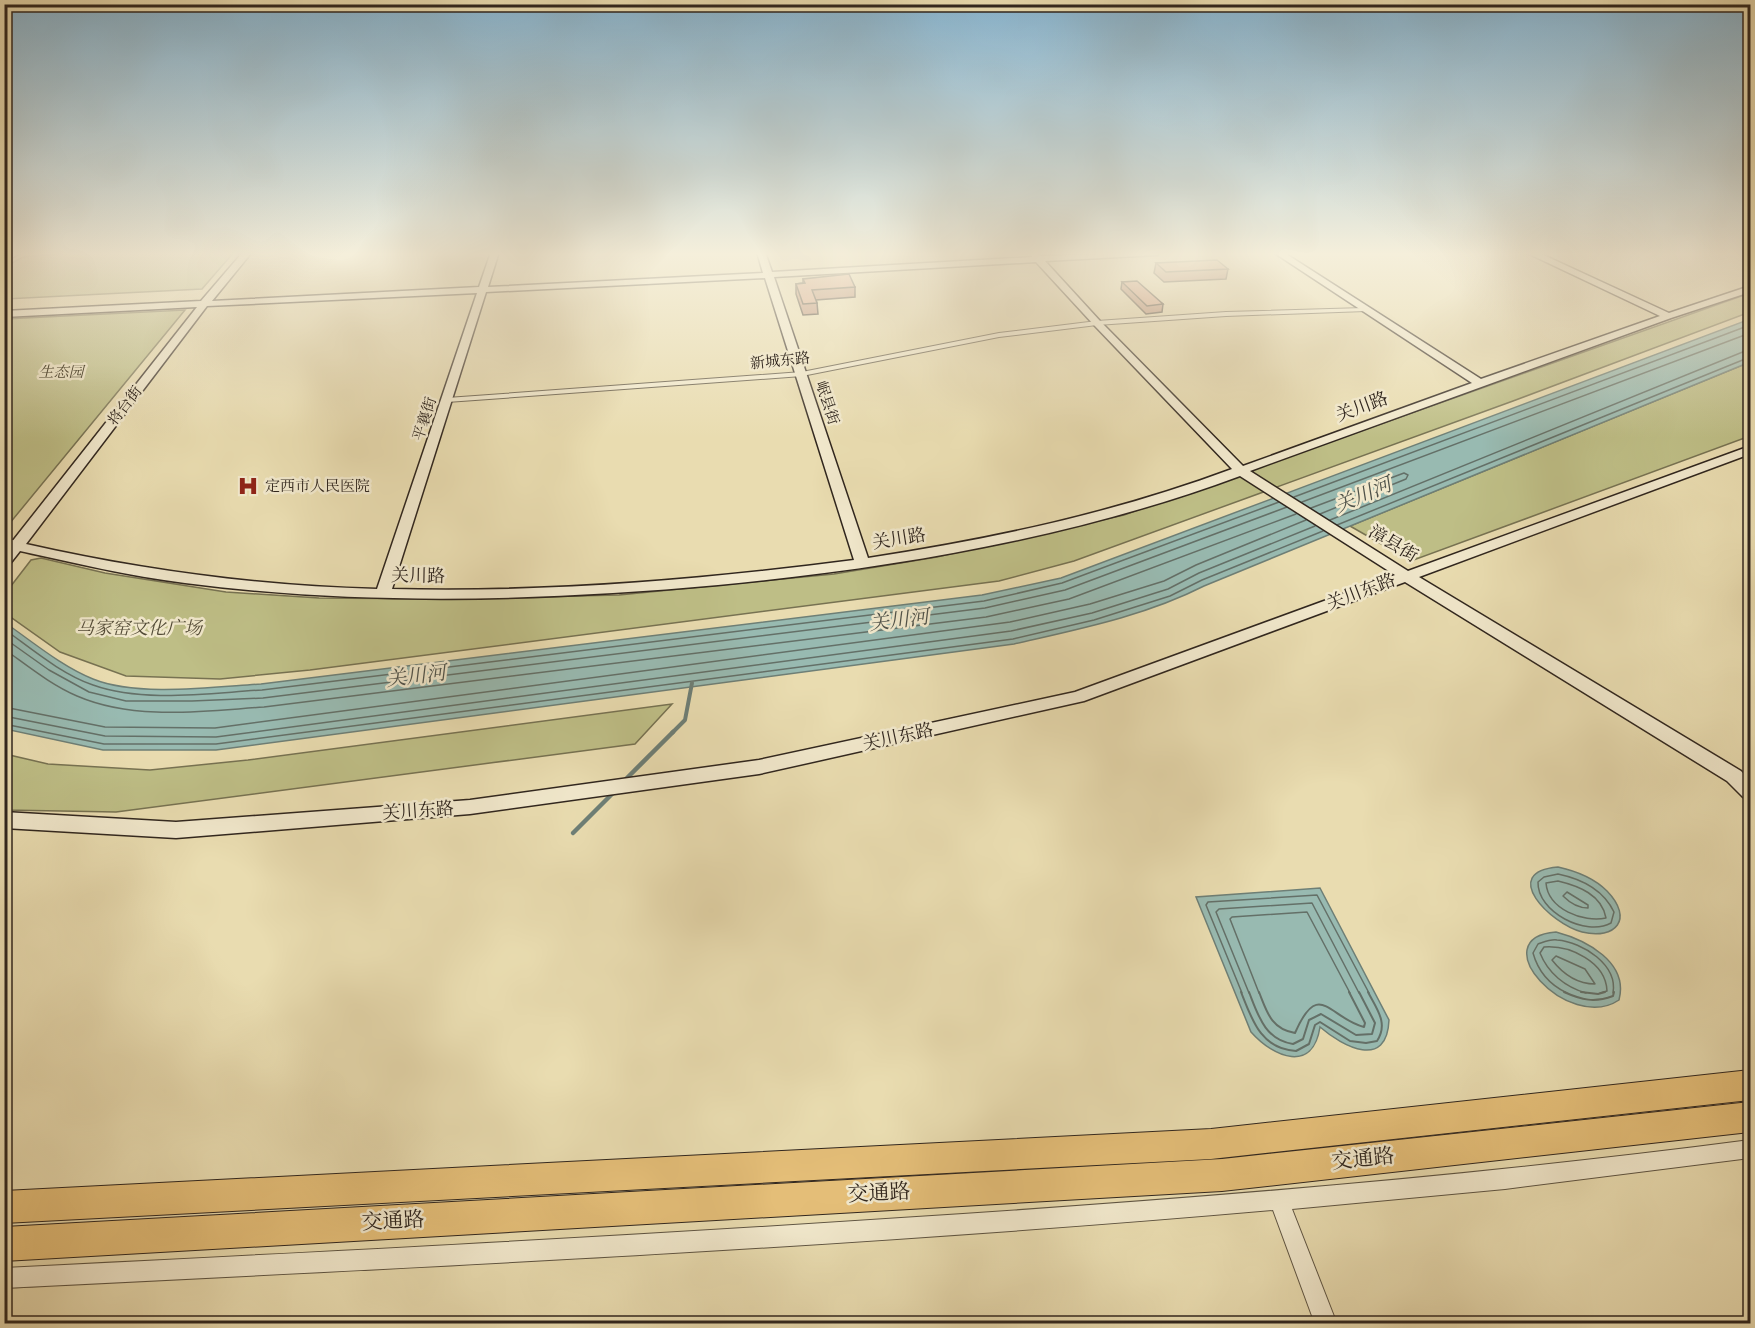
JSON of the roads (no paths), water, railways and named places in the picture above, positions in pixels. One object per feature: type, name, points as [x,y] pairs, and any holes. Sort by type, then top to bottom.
[{"type":"main road","name":"交通路","points":[[4,1207],[1210,1144],[1750,1085]]},
{"type":"main road","name":"交通路","points":[[4,1245],[1222,1175],[1750,1117]]},
{"type":"street","name":"将台街","points":[[4,562],[11,542],[196,314]]},
{"type":"street","name":"平襄街","points":[[383,594],[475,314]]},
{"type":"street","name":"岷县街","points":[[782,314],[862,563]]},
{"type":"street","name":"漳县街","points":[[1089,314],[1240,470],[1380,560],[1734,776],[1750,792]]},
{"type":"street","name":"新城东路","points":[[447,400],[802,374],[999,335],[1097,323],[1227,314]]},
{"type":"street","points":[[1370,314],[1480,384]]},
{"type":"street","points":[[1664,314],[1668,316]]},
{"type":"street","name":"关川路","points":[[11,542],[83,563],[198,582],[272,590],[487,595],[630,588],[786,575],[1000,539],[1081,521],[1158,500],[1674,314]]},
{"type":"street","name":"关川东路","points":[[4,820],[176,830],[470,807],[759,767],[1078,697],[1750,450]]},
{"type":"street","points":[[4,1278],[851,1233],[1279,1200],[1605,1170],[1750,1149]]},
{"type":"street","points":[[1279,1200],[1326,1323]]},
{"type":"water","name":"关川河","points":[[1750,319],[1750,362],[1159,606],[1063,633],[1014,644],[216,750],[103,750],[5,729],[4,622],[58,661],[93,679],[131,688],[176,689],[261,684],[982,595],[1061,578]]},
{"type":"water","points":[[1558,867],[1584,876],[1607,891],[1619,910],[1620,918],[1612,930],[1594,934],[1582,932],[1557,919],[1545,909],[1531,888],[1532,878],[1541,871]]},
{"type":"water","points":[[1320,888],[1389,1020],[1386,1035],[1381,1045],[1362,1050],[1340,1041],[1320,1027],[1310,1051],[1301,1056],[1281,1054],[1270,1049],[1251,1032],[1196,897]]},
{"type":"water","points":[[1556,932],[1592,947],[1611,964],[1618,974],[1619,1000],[1599,1007],[1577,1005],[1557,995],[1540,981],[1530,965],[1527,950],[1535,938]]},
{"type":"waterway","points":[[624,781],[685,720],[692,683]]},
{"type":"waterway","points":[[573,833],[615,791]]},
{"type":"place","name":"定西市人民医院","points":[[248,486]]},
{"type":"park label","name":"生态园","points":[[61,372]]},
{"type":"park label","name":"马家窑文化广场","points":[[139,628]]}]
